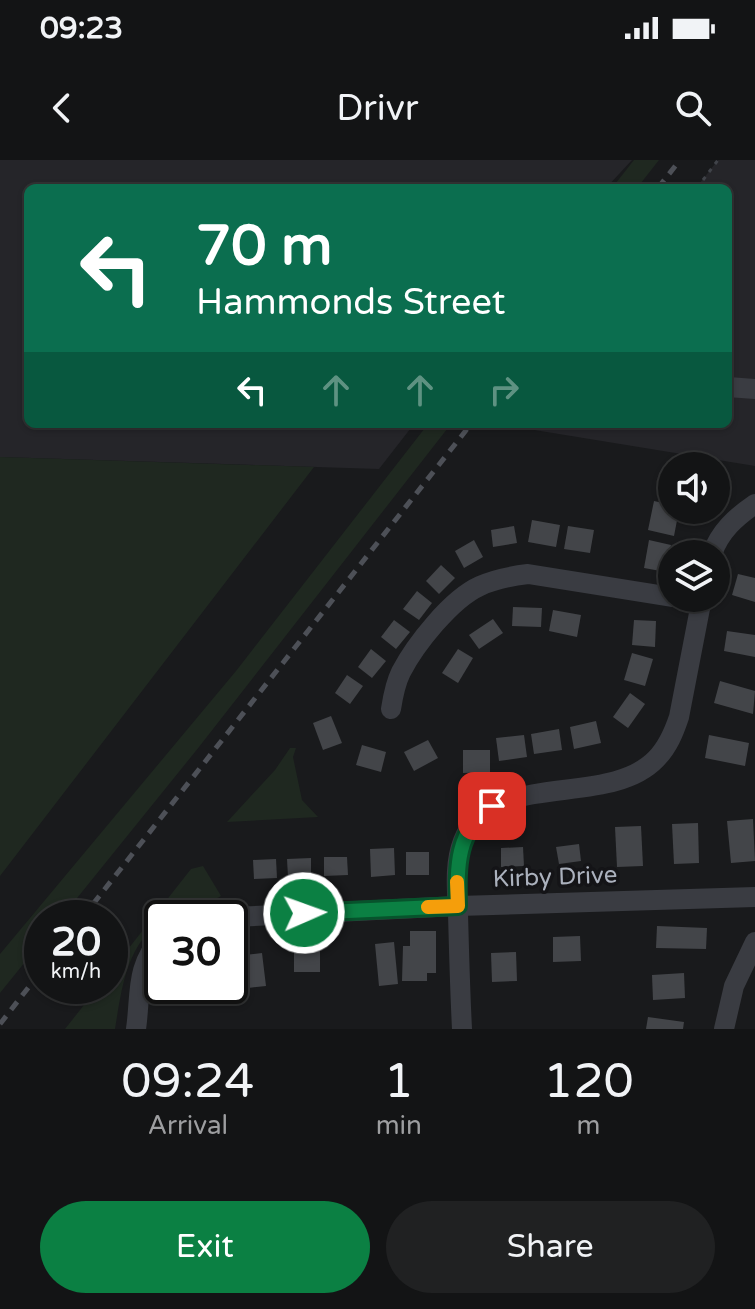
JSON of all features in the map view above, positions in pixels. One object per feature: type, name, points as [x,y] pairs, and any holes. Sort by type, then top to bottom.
[{"type":"street","points":[[732,386],[754,383]]},
{"type":"street","points":[[718,540],[731,523],[755,504]]},
{"type":"street","points":[[391,709],[401,672],[420,644],[463,597],[479,587],[528,574],[658,595]]},
{"type":"street","points":[[462,1029],[458,856],[470,826],[492,806],[517,798],[633,775],[655,761],[664,750],[679,717],[699,612]]},
{"type":"street","name":"Kirby Drive","points":[[248,916],[755,897]]},
{"type":"street","points":[[724,1029],[734,986],[755,942]]},
{"type":"street","points":[[136,1029],[139,980],[144,968]]},
{"type":"path","points":[[700,184],[718,160]]},
{"type":"shaded area","points":[[0,160],[632,160],[610,184],[24,184],[24,428],[411,428],[379,469],[0,457]]},
{"type":"shaded area","points":[[634,160],[659,160],[640,184],[615,184]]},
{"type":"shaded area","points":[[718,160],[755,160],[755,466],[730,462],[730,452],[669,452],[522,428],[732,428],[732,184],[699,184]]},
{"type":"shaded area","points":[[425,428],[448,428],[76,900],[45,900],[236,671]]},
{"type":"shaded area","points":[[0,457],[314,467],[0,876]]},
{"type":"shaded area","points":[[290,748],[296,748],[293,757],[302,800],[318,817],[227,822],[275,770]]},
{"type":"shaded area","points":[[203,866],[221,896],[214,900],[167,900],[191,869]]},
{"type":"shaded area","points":[[24,925],[24,963],[0,993],[0,954]]},
{"type":"shaded area","points":[[144,929],[144,937],[128,968],[128,949]]},
{"type":"shaded area","points":[[85,1004],[119,1004],[115,1029],[65,1029]]},
{"type":"building","points":[[654,501],[658,502],[658,524],[676,524],[674,536],[648,530]]},
{"type":"building","points":[[532,520],[560,525],[556,547],[528,542]]},
{"type":"building","points":[[514,526],[517,543],[493,547],[491,530]]},
{"type":"building","points":[[568,526],[594,530],[590,553],[564,549]]},
{"type":"building","points":[[474,540],[483,557],[464,568],[455,551]]},
{"type":"building","points":[[649,540],[658,542],[658,571],[644,568]]},
{"type":"building","points":[[441,565],[455,578],[439,594],[426,581]]},
{"type":"building","points":[[738,574],[755,578],[755,602],[732,595]]},
{"type":"building","points":[[417,591],[432,603],[419,620],[403,609]]},
{"type":"building","points":[[513,607],[542,608],[541,627],[512,626]]},
{"type":"building","points":[[553,610],[581,615],[577,637],[549,631]]},
{"type":"building","points":[[493,619],[503,633],[479,649],[469,635]]},
{"type":"building","points":[[394,620],[410,632],[396,649],[381,637]]},
{"type":"building","points":[[634,620],[656,621],[655,647],[632,645]]},
{"type":"building","points":[[727,631],[755,635],[755,657],[724,651]]},
{"type":"building","points":[[371,649],[386,661],[372,678],[358,667]]},
{"type":"building","points":[[458,649],[473,658],[458,683],[442,673]]},
{"type":"building","points":[[632,653],[653,659],[645,686],[624,680]]},
{"type":"building","points":[[347,675],[363,686],[350,704],[335,693]]},
{"type":"building","points":[[720,681],[755,691],[753,714],[714,703]]},
{"type":"building","points":[[630,693],[645,704],[628,728],[613,717]]},
{"type":"building","points":[[331,716],[342,743],[323,750],[313,723]]},
{"type":"building","points":[[596,721],[601,743],[574,749],[570,727]]},
{"type":"building","points":[[559,729],[562,750],[534,754],[531,734]]},
{"type":"building","points":[[524,735],[527,757],[499,761],[496,738]]},
{"type":"building","points":[[709,735],[749,743],[745,766],[705,758]]},
{"type":"building","points":[[428,740],[438,758],[414,771],[404,752]]},
{"type":"building","points":[[362,745],[386,752],[381,772],[356,765]]},
{"type":"building","points":[[463,750],[490,750],[490,772],[463,773]]},
{"type":"building","points":[[753,819],[755,861],[731,863],[727,821]]},
{"type":"building","points":[[698,823],[699,863],[674,864],[672,824]]},
{"type":"building","points":[[641,826],[643,866],[617,867],[615,827]]},
{"type":"building","points":[[579,844],[581,861],[559,864],[556,847]]},
{"type":"building","points":[[523,847],[524,866],[501,867],[501,848]]},
{"type":"building","points":[[394,848],[395,875],[371,877],[370,849]]},
{"type":"building","points":[[406,852],[429,852],[429,875],[406,875]]},
{"type":"building","points":[[324,857],[347,857],[348,875],[324,876]]},
{"type":"building","points":[[311,858],[311,877],[288,877],[287,859]]},
{"type":"building","points":[[276,859],[277,878],[254,879],[253,860]]},
{"type":"building","points":[[657,926],[707,928],[706,949],[656,948]]},
{"type":"building","points":[[410,931],[436,931],[436,973],[427,973],[427,981],[402,981],[403,946],[410,946]]},
{"type":"building","points":[[580,936],[581,961],[553,962],[553,937]]},
{"type":"building","points":[[394,942],[398,984],[379,986],[375,944]]},
{"type":"building","points":[[294,945],[320,945],[320,972],[294,972]]},
{"type":"building","points":[[516,952],[517,981],[492,982],[491,953]]},
{"type":"building","points":[[262,953],[266,986],[248,988],[248,955]]},
{"type":"building","points":[[684,973],[685,998],[653,1000],[652,975]]},
{"type":"building","points":[[648,1017],[684,1022],[683,1029],[646,1029]]},
{"type":"railway","points":[[661,184],[680,160]]},
{"type":"railway","points":[[96,900],[468,428]]},
{"type":"railway","points":[[0,1024],[24,993]]},
{"type":"slow traffic","points":[[428,907],[458,906],[457,882]]},
{"type":"route","points":[[304,913],[458,906],[458,856],[463,841],[470,826],[492,806]]}]
